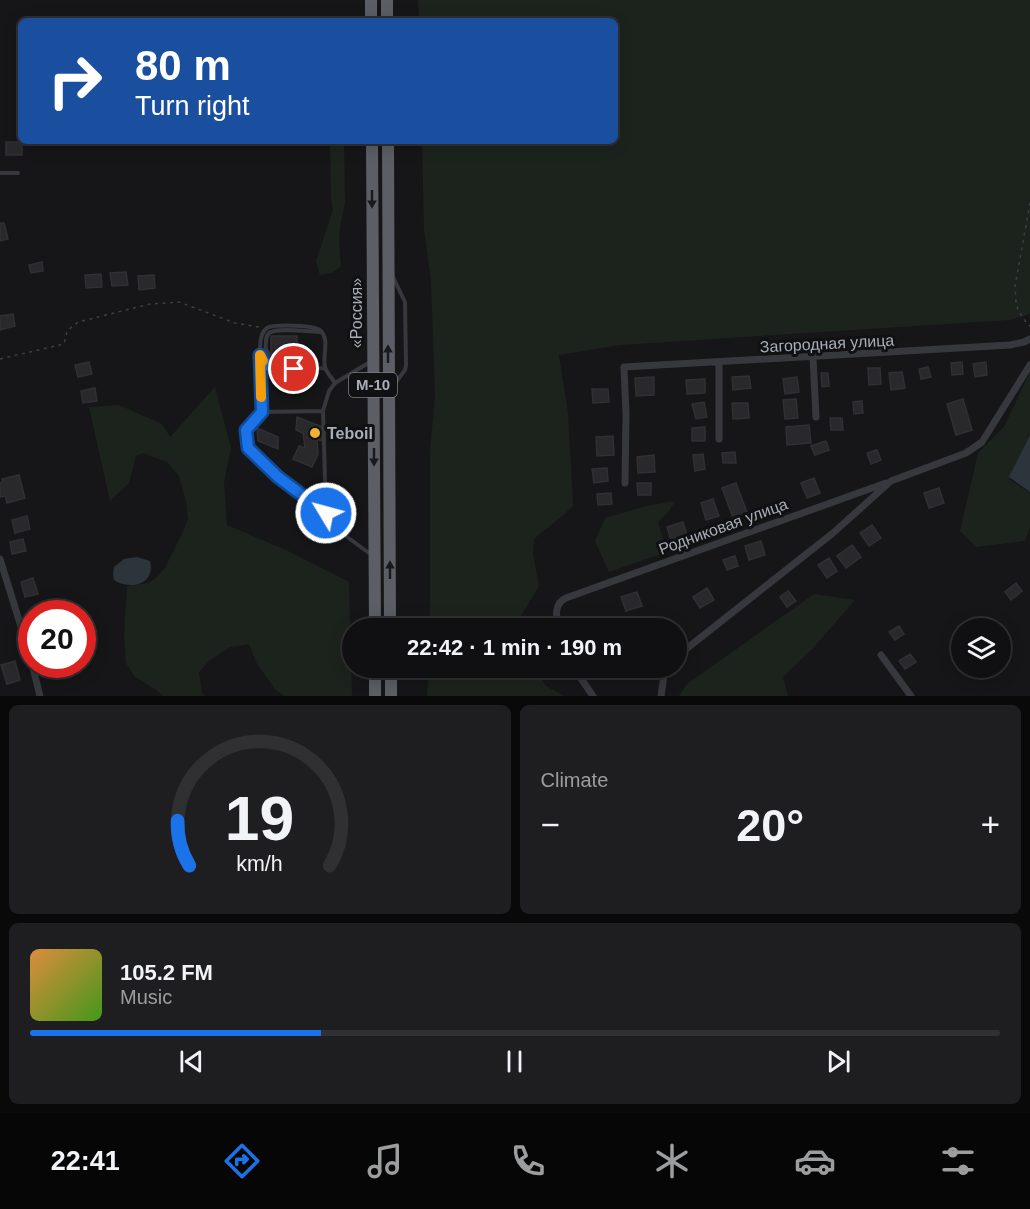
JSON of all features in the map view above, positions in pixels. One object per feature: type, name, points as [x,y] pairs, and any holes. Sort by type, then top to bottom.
[{"type":"highway","points":[[387,0],[387,18]]},
{"type":"highway","name":"«Россия»","points":[[372,144],[375,618]]},
{"type":"highway","name":"«Россия»","points":[[388,144],[390,618]]},
{"type":"highway","points":[[375,678],[375,696]]},
{"type":"highway","points":[[391,678],[391,696]]},
{"type":"street","name":"Загородная улица","points":[[625,483],[624,367],[1010,345],[1030,339]]},
{"type":"street","points":[[813,357],[816,417]]},
{"type":"street","points":[[719,363],[719,440]]},
{"type":"street","name":"Родниковая улица","points":[[557,618],[556,612],[561,600],[966,453],[982,442],[1030,365]]},
{"type":"street","points":[[687,648],[833,533],[891,482]]},
{"type":"street","points":[[0,559],[18,618]]},
{"type":"street","points":[[881,655],[911,696]]},
{"type":"street","points":[[36,678],[40,696]]},
{"type":"street","points":[[580,678],[593,696]]},
{"type":"street","points":[[661,696],[664,678]]},
{"type":"lane","points":[[0,173],[18,173]]},
{"type":"lane","points":[[326,513],[278,477],[248,448],[246,430],[262,412],[260,344],[266,328],[273,326],[318,328],[325,341],[325,368],[335,382]]},
{"type":"lane","points":[[312,368],[300,357],[270,355],[266,351],[267,336],[278,331],[322,332]]},
{"type":"lane","points":[[260,355],[264,363],[281,370],[325,368]]},
{"type":"lane","points":[[373,360],[335,382],[329,391],[323,411],[326,513],[331,525],[374,558]]},
{"type":"lane","points":[[262,412],[323,411]]},
{"type":"path","points":[[1030,203],[1015,286],[1018,310],[1030,326]]},
{"type":"path","points":[[0,359],[64,344],[67,332],[78,322],[150,304],[179,302],[234,323],[266,328]]},
{"type":"shaded area","points":[[418,0],[1030,0],[1030,314],[1009,320],[620,345],[559,355],[568,413],[573,506],[534,539],[533,554],[539,586],[520,618],[430,618],[430,452],[435,396],[431,281],[424,229],[422,144],[618,144],[618,18],[419,18]]},
{"type":"shaded area","points":[[330,144],[344,144],[345,203],[339,241],[341,266],[332,273],[320,275],[316,261],[333,210]]},
{"type":"shaded area","points":[[1030,372],[1030,434],[1009,479],[1030,493],[1030,528],[1025,541],[976,547],[960,531],[978,453],[1004,427]]},
{"type":"shaded area","points":[[215,387],[231,448],[224,482],[227,525],[286,550],[349,582],[350,618],[342,618],[342,678],[352,678],[352,696],[285,696],[276,690],[257,664],[249,644],[230,647],[209,661],[199,672],[202,693],[205,696],[163,696],[134,676],[126,663],[124,636],[127,586],[149,583],[165,568],[188,519],[186,501],[179,476],[167,462],[143,453],[136,456],[129,483],[110,501],[89,407],[119,405],[162,424],[170,437]]},
{"type":"shaded area","points":[[1030,435],[1030,492],[1009,477]]},
{"type":"shaded area","points":[[675,501],[658,522],[667,552],[609,572],[595,541],[605,518],[646,506]]},
{"type":"shaded area","points":[[137,557],[150,561],[151,569],[145,580],[134,585],[127,585],[114,580],[114,567],[124,559]]},
{"type":"shaded area","points":[[814,594],[855,600],[813,648],[783,677],[788,696],[679,696],[687,684]]},
{"type":"shaded area","points":[[428,678],[541,678],[546,686],[564,696],[427,696]]},
{"type":"building","points":[[6,142],[22,144],[22,155],[6,155]]},
{"type":"building","points":[[0,223],[4,223],[8,239],[0,241]]},
{"type":"building","points":[[42,262],[43,271],[31,273],[29,265]]},
{"type":"building","points":[[126,272],[128,285],[112,286],[110,273]]},
{"type":"building","points":[[101,274],[102,287],[86,288],[85,275]]},
{"type":"building","points":[[154,275],[155,288],[139,290],[138,276]]},
{"type":"building","points":[[13,314],[15,326],[0,330],[0,316]]},
{"type":"building","points":[[271,336],[297,336],[297,353],[271,353]]},
{"type":"building","points":[[89,362],[92,374],[78,377],[75,365]]},
{"type":"building","points":[[962,362],[963,374],[952,375],[951,363]]},
{"type":"building","points":[[986,362],[987,375],[975,377],[973,364]]},
{"type":"building","points":[[928,367],[931,377],[921,379],[919,369]]},
{"type":"building","points":[[868,368],[880,368],[881,384],[869,385]]},
{"type":"building","points":[[902,372],[905,388],[891,390],[889,373]]},
{"type":"building","points":[[821,373],[828,373],[829,386],[822,387]]},
{"type":"building","points":[[749,376],[751,388],[733,390],[732,377]]},
{"type":"building","points":[[654,377],[654,395],[636,396],[635,378]]},
{"type":"building","points":[[797,377],[799,392],[785,394],[783,379]]},
{"type":"building","points":[[705,379],[705,393],[687,394],[686,380]]},
{"type":"building","points":[[95,388],[97,401],[83,403],[81,391]]},
{"type":"building","points":[[592,389],[608,389],[609,402],[593,403]]},
{"type":"building","points":[[796,399],[798,418],[785,419],[783,400]]},
{"type":"building","points":[[963,399],[972,430],[956,435],[947,404]]},
{"type":"building","points":[[862,401],[863,413],[854,414],[853,402]]},
{"type":"building","points":[[704,402],[707,417],[696,419],[692,404]]},
{"type":"building","points":[[732,403],[748,403],[749,418],[733,419]]},
{"type":"building","points":[[297,417],[325,428],[325,442],[317,439],[318,454],[312,467],[293,459],[299,446],[305,448],[303,433],[296,430]]},
{"type":"building","points":[[830,418],[842,418],[843,430],[831,430]]},
{"type":"building","points":[[809,425],[811,443],[787,445],[786,427]]},
{"type":"building","points":[[705,427],[705,441],[692,441],[692,428]]},
{"type":"building","points":[[257,428],[278,437],[278,449],[258,441]]},
{"type":"building","points":[[613,436],[614,455],[597,456],[596,437]]},
{"type":"building","points":[[826,441],[829,450],[815,455],[811,446]]},
{"type":"building","points":[[877,450],[881,460],[871,464],[867,453]]},
{"type":"building","points":[[735,452],[736,463],[723,463],[722,453]]},
{"type":"building","points":[[703,454],[705,469],[695,471],[693,455]]},
{"type":"building","points":[[654,455],[655,472],[638,473],[637,457]]},
{"type":"building","points":[[607,468],[608,481],[594,483],[592,469]]},
{"type":"building","points":[[19,475],[25,498],[7,503],[5,496],[0,497],[0,483],[3,482],[2,479]]},
{"type":"building","points":[[814,478],[820,493],[807,498],[801,483]]},
{"type":"building","points":[[637,483],[651,483],[651,495],[638,495]]},
{"type":"building","points":[[736,483],[748,515],[734,520],[722,488]]},
{"type":"building","points":[[939,488],[944,503],[929,508],[924,493]]},
{"type":"building","points":[[611,493],[612,504],[598,505],[597,494]]},
{"type":"building","points":[[713,499],[719,516],[706,520],[701,503]]},
{"type":"building","points":[[27,516],[30,529],[15,533],[12,520]]},
{"type":"building","points":[[683,522],[687,535],[671,540],[667,527]]},
{"type":"building","points":[[872,525],[881,538],[869,546],[860,533]]},
{"type":"building","points":[[23,539],[26,551],[12,554],[10,542]]},
{"type":"building","points":[[761,541],[765,555],[749,560],[745,546]]},
{"type":"building","points":[[852,545],[861,557],[846,568],[837,556]]},
{"type":"building","points":[[735,556],[738,566],[727,570],[723,560]]},
{"type":"building","points":[[829,558],[837,571],[827,578],[818,565]]},
{"type":"building","points":[[33,578],[38,594],[25,597],[21,582]]},
{"type":"building","points":[[1016,583],[1022,591],[1011,600],[1005,592]]},
{"type":"building","points":[[707,588],[714,600],[700,608],[693,597]]},
{"type":"building","points":[[788,591],[796,601],[787,607],[780,597]]},
{"type":"building","points":[[637,592],[642,606],[626,611],[621,597]]},
{"type":"building","points":[[899,626],[904,634],[895,640],[889,632]]},
{"type":"building","points":[[910,654],[916,662],[905,669],[899,661]]},
{"type":"building","points":[[15,661],[20,680],[7,684],[1,665]]},
{"type":"slow traffic","points":[[261,397],[260,355],[263,361]]},
{"type":"place","name":"Teboil","points":[[315,433]]},
{"type":"route","points":[[294,369],[281,370],[270,367],[264,363],[260,355],[262,412],[246,430],[248,448],[278,477],[326,513]]}]
